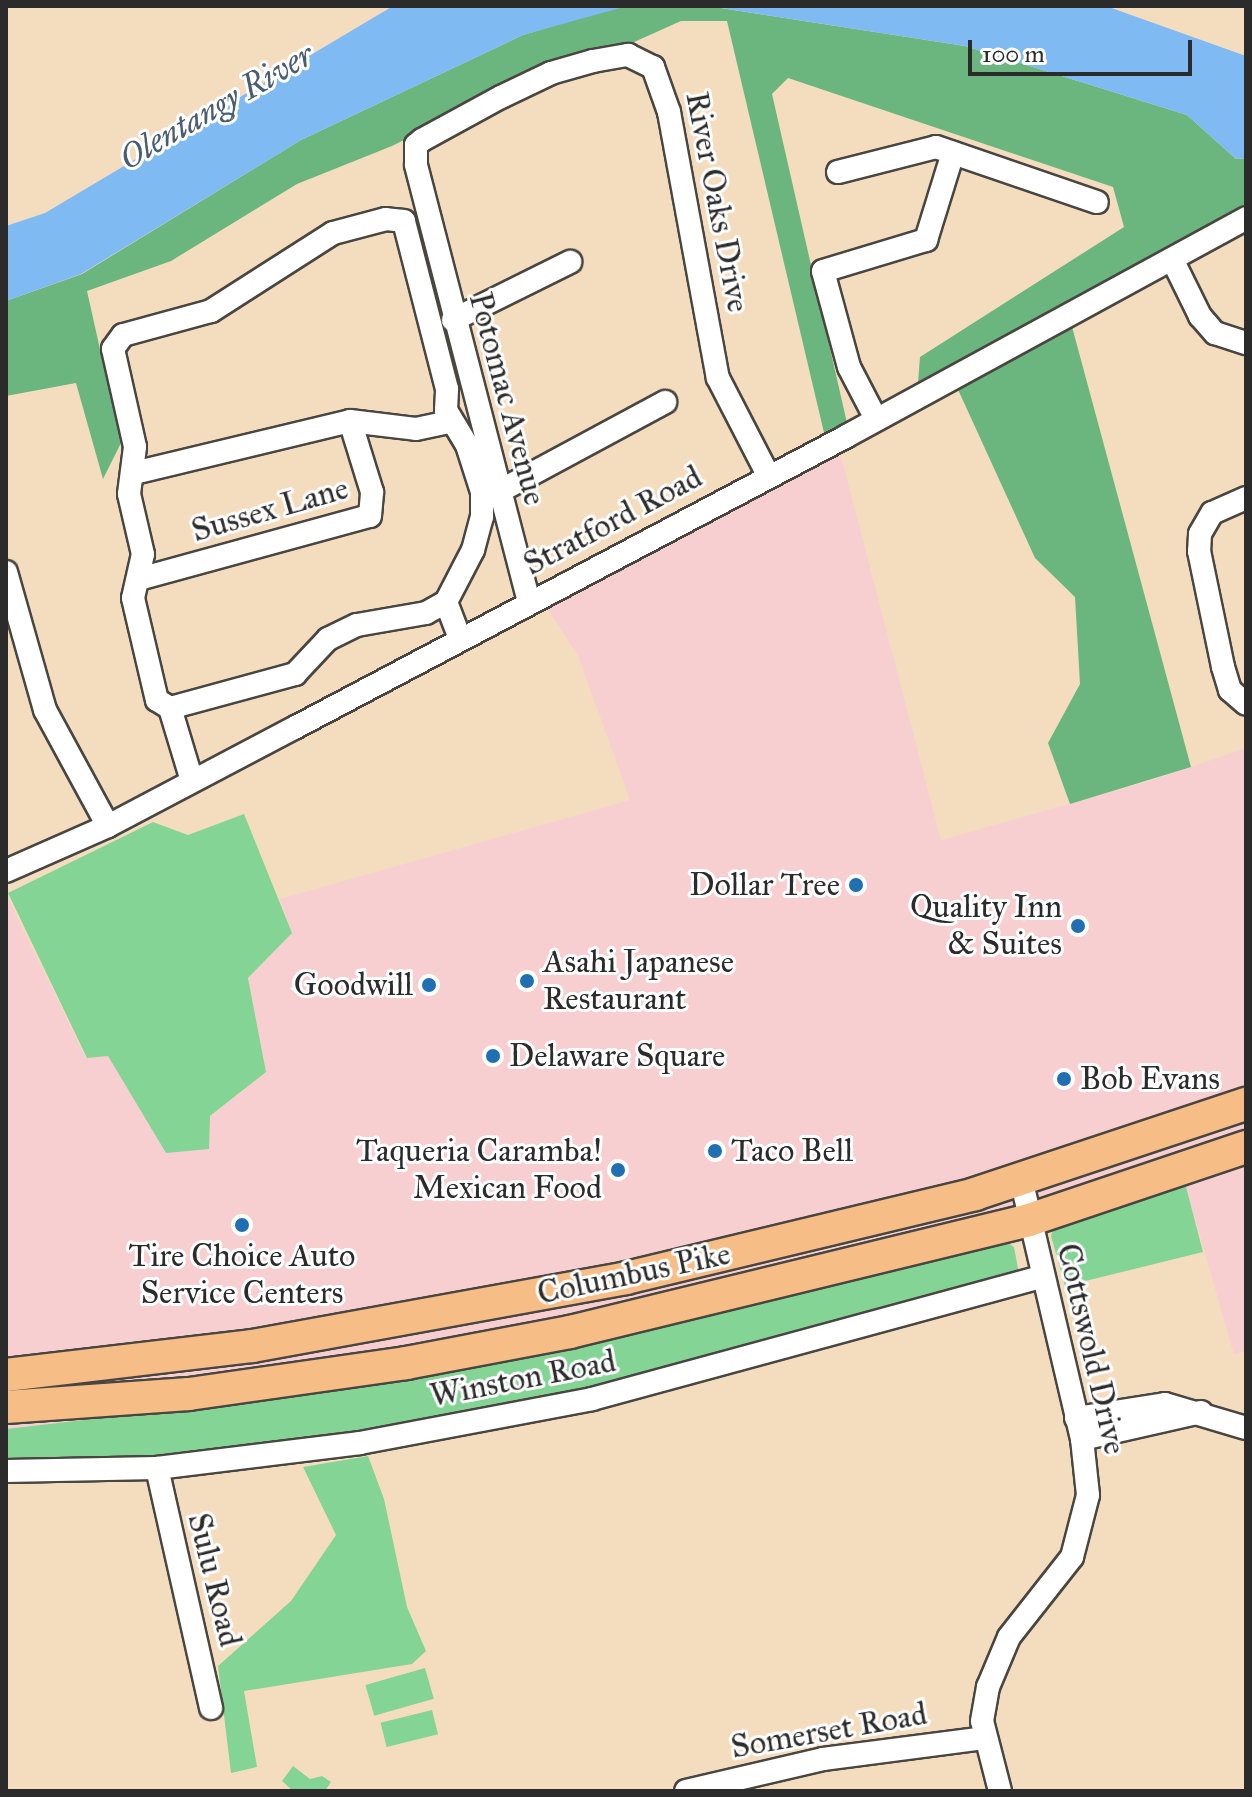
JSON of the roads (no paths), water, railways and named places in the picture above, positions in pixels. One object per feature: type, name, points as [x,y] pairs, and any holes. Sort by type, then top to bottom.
[{"type":"highway","name":"Columbus Pike","points":[[6,1375],[182,1356],[408,1321],[761,1247],[1021,1178],[1246,1104]]},
{"type":"highway","name":"Columbus Pike","points":[[6,1407],[189,1394],[406,1363],[688,1307],[1029,1220],[1246,1147]]},
{"type":"street","name":"River Oaks Drive","points":[[426,212],[416,164],[416,145],[422,140],[551,73],[628,55],[653,67],[669,112],[718,378],[768,475]]},
{"type":"street","points":[[838,172],[936,147],[1097,202]]},
{"type":"street","points":[[875,417],[842,349],[823,271],[926,240],[953,153]]},
{"type":"street","name":"Potomac Avenue","points":[[426,212],[442,321],[498,492],[529,602]]},
{"type":"street","name":"Stratford Road","points":[[6,871],[108,826],[1246,218]]},
{"type":"street","points":[[170,708],[295,674],[339,632],[391,617],[426,613],[446,602],[468,560],[482,517],[482,492],[467,445],[450,422],[442,321],[404,221],[386,219],[316,242],[211,311],[123,335],[113,349],[135,447],[129,494],[143,554],[133,598],[157,700],[170,708],[192,781]]},
{"type":"street","points":[[1172,259],[1200,316],[1215,333],[1246,343]]},
{"type":"street","points":[[442,321],[570,262]]},
{"type":"street","points":[[498,492],[665,402]]},
{"type":"street","points":[[134,473],[350,421],[416,429],[450,422]]},
{"type":"street","name":"Sussex Lane","points":[[139,579],[370,516],[372,492],[350,421]]},
{"type":"street","points":[[1246,498],[1212,513],[1200,534],[1199,551],[1230,690],[1246,704]]},
{"type":"street","points":[[6,572],[45,710],[108,826]]},
{"type":"street","points":[[446,602],[460,639]]},
{"type":"street","points":[[1199,1121],[1212,1159]]},
{"type":"street","name":"Cottswold Drive","points":[[1000,1791],[982,1721],[996,1661],[1019,1623],[1056,1583],[1080,1538],[1088,1495],[1079,1428],[1040,1277],[1021,1178]]},
{"type":"street","name":"Winston Road","points":[[6,1471],[157,1468],[292,1455],[592,1399],[1040,1277]]},
{"type":"street","points":[[1079,1428],[1165,1404],[1202,1412],[1246,1428]]},
{"type":"street","name":"Sulu Road","points":[[157,1468],[211,1708]]},
{"type":"street","name":"Somerset Road","points":[[686,1791],[823,1759],[984,1738]]},
{"type":"water","points":[[393,6],[627,6],[523,35],[301,140],[81,274],[6,301],[6,226],[45,213]]},
{"type":"water","points":[[708,6],[1106,6],[1246,56],[1246,158],[1236,159],[1187,115],[965,46]]},
{"type":"place","name":"Dollar Tree","points":[[856,885]]},
{"type":"place","name":"Quality Inn & Suites","points":[[1078,926]]},
{"type":"place","name":"Asahi Japanese Restaurant","points":[[527,981]]},
{"type":"place","name":"Goodwill","points":[[429,985]]},
{"type":"place","name":"Delaware Square","points":[[493,1056]]},
{"type":"place","name":"Bob Evans","points":[[1064,1079]]},
{"type":"place","name":"Taco Bell","points":[[715,1151]]},
{"type":"place","name":"Taqueria Caramba! Mexican Food","points":[[618,1170]]},
{"type":"place","name":"Tire Choice Auto Service Centers","points":[[242,1225]]},
{"type":"water label","name":"Olentangy River","points":[[216,106]]}]
